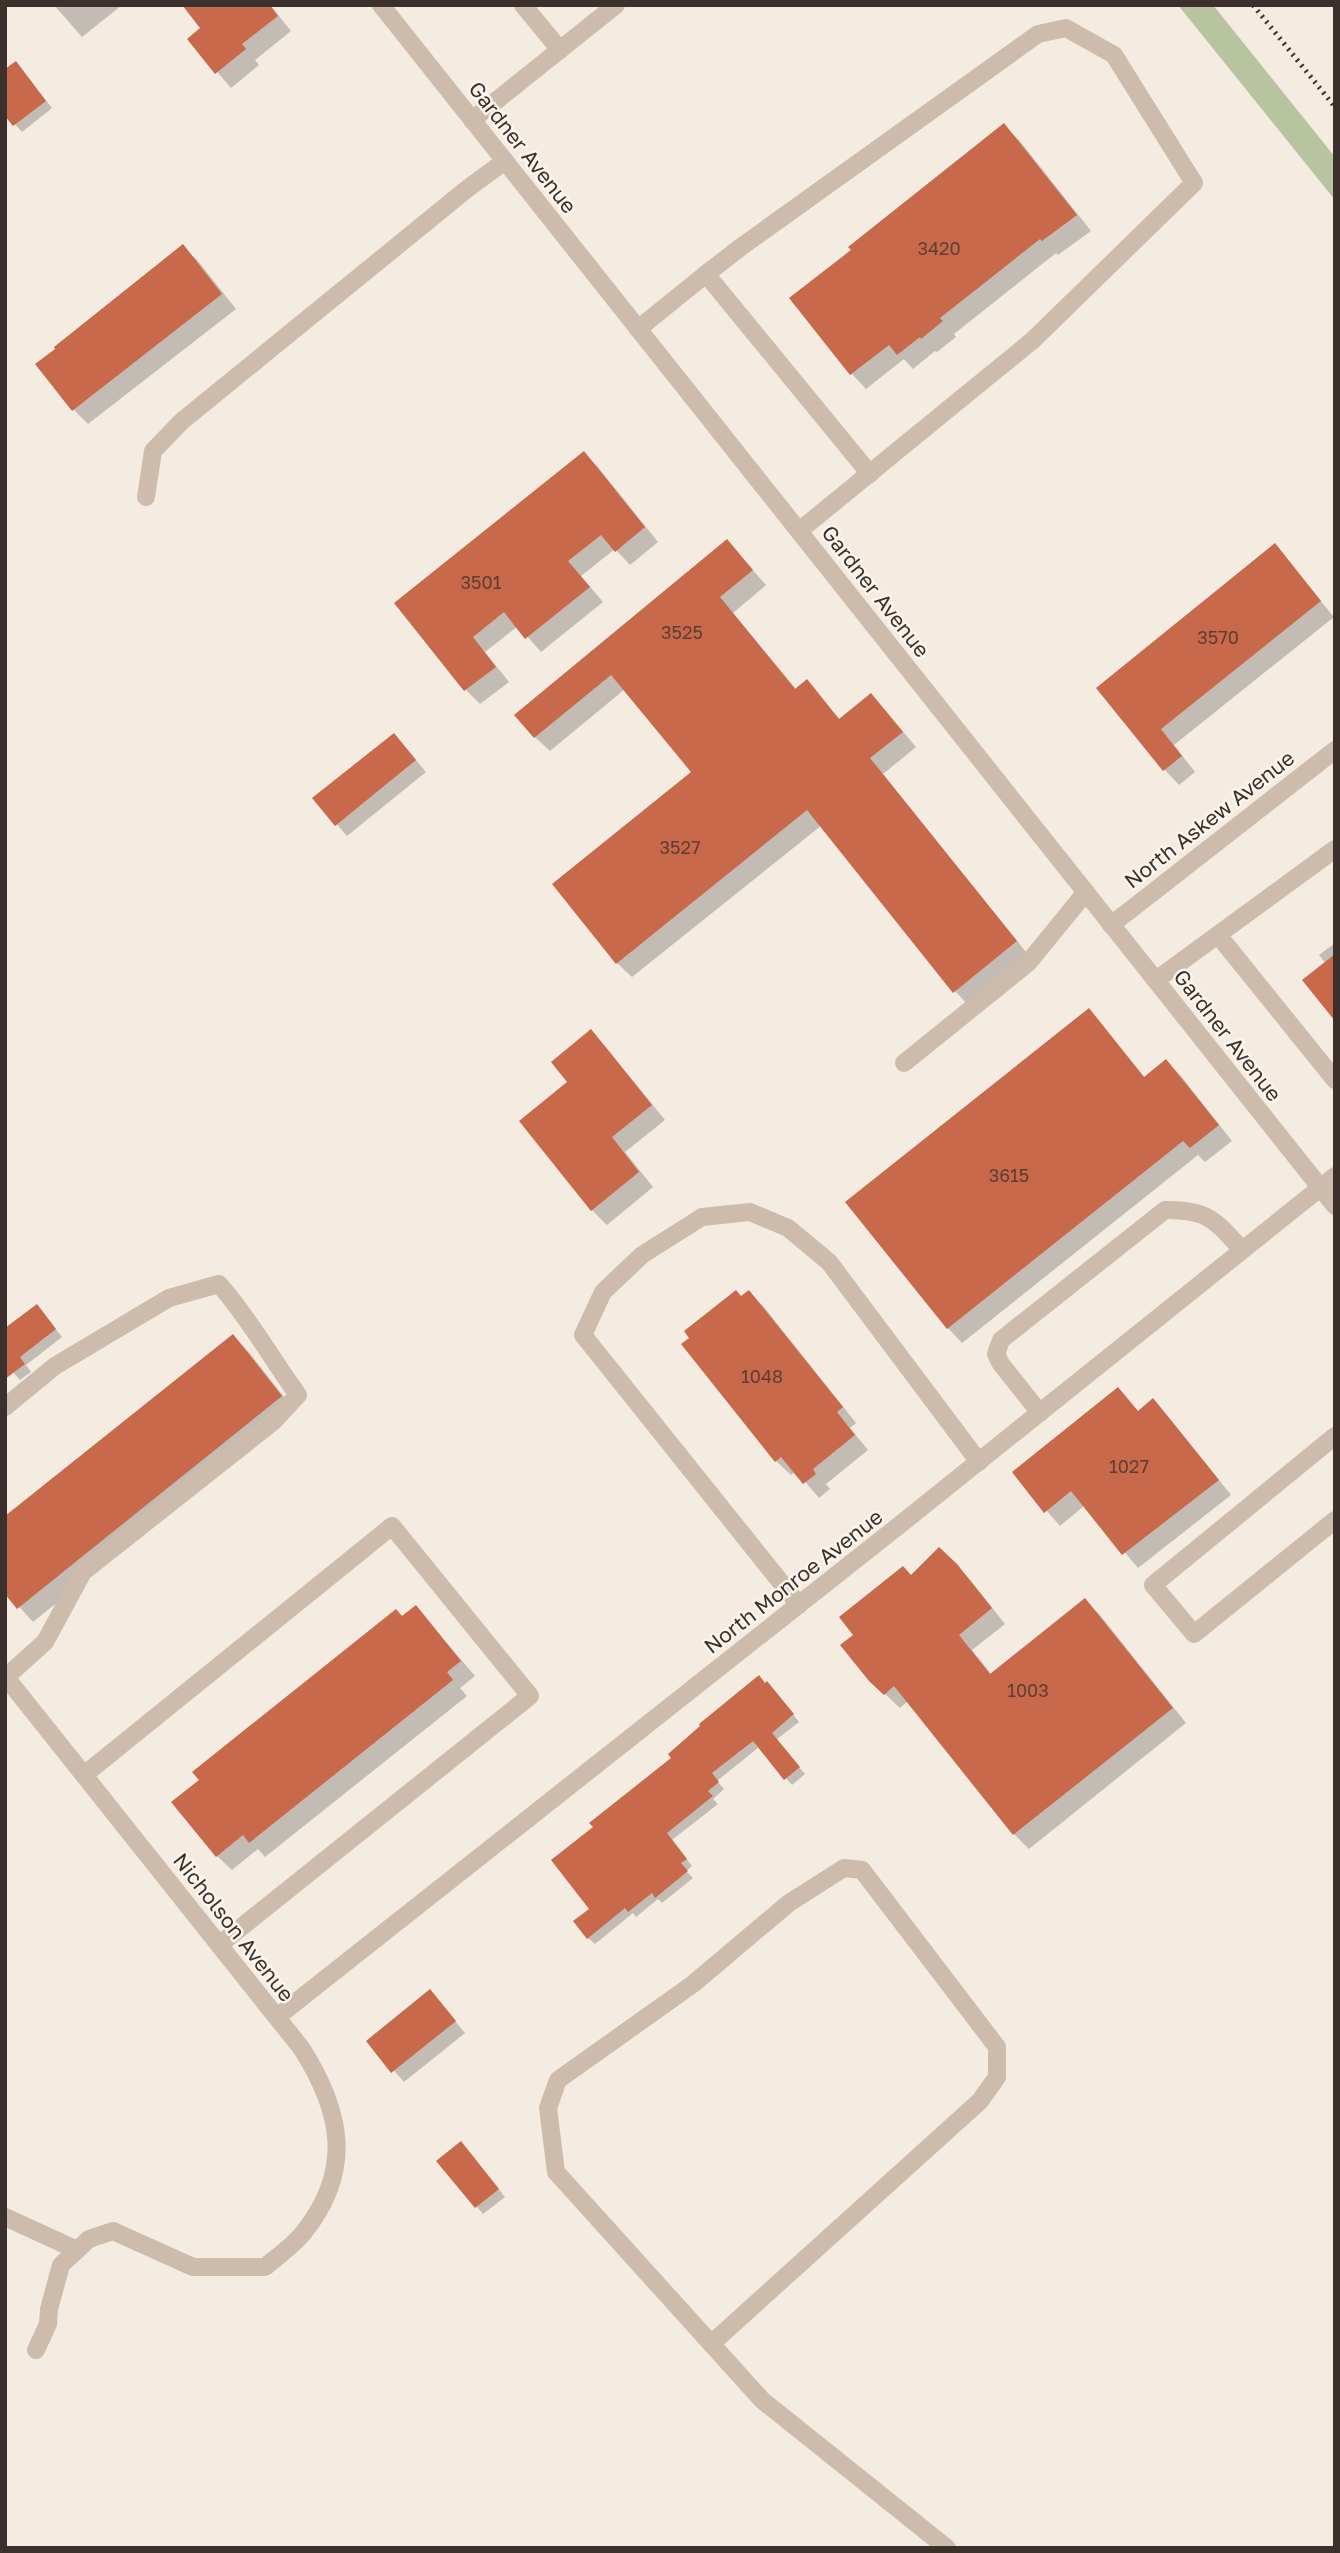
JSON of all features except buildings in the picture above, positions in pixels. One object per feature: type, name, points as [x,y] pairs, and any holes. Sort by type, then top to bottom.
[{"type":"street","name":"Gardner Avenue","points":[[380,5],[1335,1206]]},
{"type":"street","points":[[523,5],[560,50]]},
{"type":"street","points":[[472,120],[616,5]]},
{"type":"street","points":[[638,329],[741,247],[1038,34],[1066,28],[1114,55],[1194,183],[1032,340],[799,531]]},
{"type":"street","points":[[146,497],[153,451],[182,421],[505,161]]},
{"type":"street","points":[[706,274],[870,474]]},
{"type":"street","name":"North Askew Avenue","points":[[1111,925],[1335,750]]},
{"type":"street","points":[[1156,980],[1335,849]]},
{"type":"street","points":[[904,1063],[1028,963],[1086,892]]},
{"type":"street","points":[[1218,934],[1335,1080]]},
{"type":"street","name":"North Monroe Avenue","points":[[277,2017],[979,1462],[1335,1175]]},
{"type":"street","points":[[1040,1413],[1001,1364],[996,1354],[1002,1340],[1164,1210],[1189,1209],[1215,1220],[1242,1250]]},
{"type":"street","points":[[799,1605],[583,1335],[603,1293],[642,1255],[702,1217],[750,1212],[788,1228],[830,1262],[979,1462]]},
{"type":"street","points":[[5,1408],[55,1366],[169,1298],[219,1284],[242,1311],[270,1357],[298,1395],[274,1420],[83,1572],[45,1642],[6,1676]]},
{"type":"street","points":[[1335,1436],[1153,1585],[1194,1634],[1335,1520]]},
{"type":"street","points":[[84,1775],[392,1526],[530,1696],[219,1945]]},
{"type":"street","name":"Nicholson Avenue","points":[[6,1676],[314,2067],[337,2129],[338,2149],[328,2188],[313,2220],[303,2234],[265,2267],[193,2267],[113,2231],[89,2239],[77,2250]]},
{"type":"street","points":[[711,2344],[981,2101],[998,2077],[997,2048],[862,1870],[844,1868],[789,1903],[693,1984],[558,2080],[548,2108],[556,2172],[711,2344],[762,2400],[947,2548]]},
{"type":"street","points":[[5,2217],[77,2250],[61,2264],[49,2309],[48,2324],[36,2350]]},
{"type":"green space","points":[[1178,5],[1213,5],[1335,157],[1335,200]]},
{"type":"railway","points":[[1253,5],[1335,107]]}]
